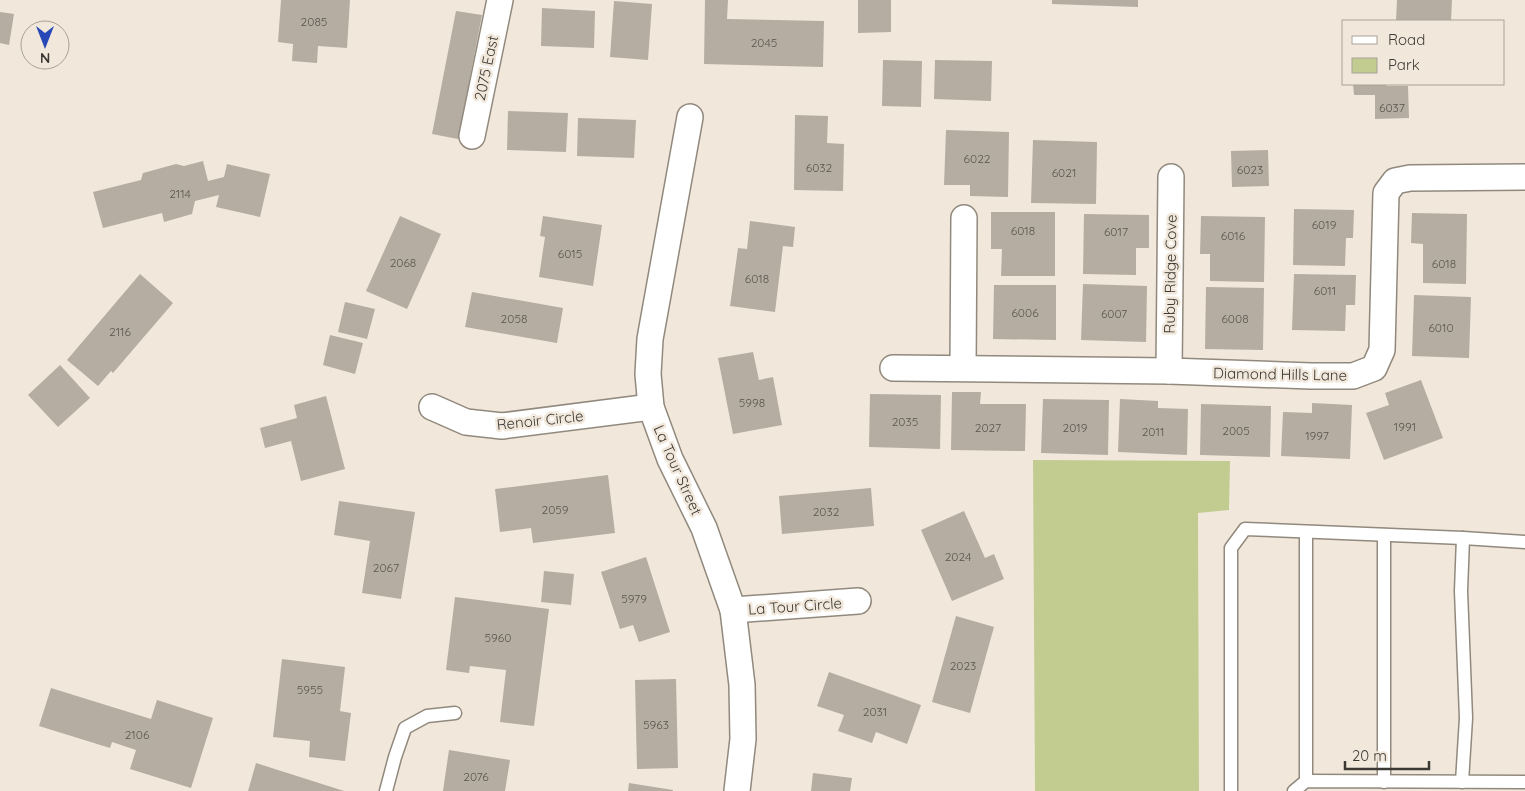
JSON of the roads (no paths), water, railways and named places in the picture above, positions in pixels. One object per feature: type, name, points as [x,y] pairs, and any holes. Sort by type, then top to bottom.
[{"type":"street","name":"2075 East","points":[[472,136],[500,0]]},
{"type":"street","name":"La Tour Street","points":[[690,118],[650,339],[648,374],[651,407],[670,459],[704,528],[733,610],[742,685],[743,739],[738,791]]},
{"type":"street","name":"Ruby Ridge Cove","points":[[1169,371],[1171,177]]},
{"type":"street","name":"Diamond Hills Lane","points":[[893,368],[1169,371],[1353,376],[1374,368],[1382,350],[1386,193],[1395,181],[1410,178],[1525,177]]},
{"type":"street","points":[[962,368],[964,218]]},
{"type":"street","name":"Renoir Circle","points":[[432,407],[466,422],[502,426],[651,407]]},
{"type":"street","name":"La Tour Circle","points":[[733,610],[858,601]]},
{"type":"lane","points":[[1231,791],[1231,548],[1245,529],[1525,542]]},
{"type":"lane","points":[[1306,532],[1306,781]]},
{"type":"lane","points":[[1384,535],[1384,782]]},
{"type":"lane","points":[[1462,782],[1466,718],[1461,591],[1463,538]]},
{"type":"lane","points":[[386,791],[405,728],[427,716],[455,713]]},
{"type":"lane","points":[[1294,791],[1306,781],[1525,782]]}]
